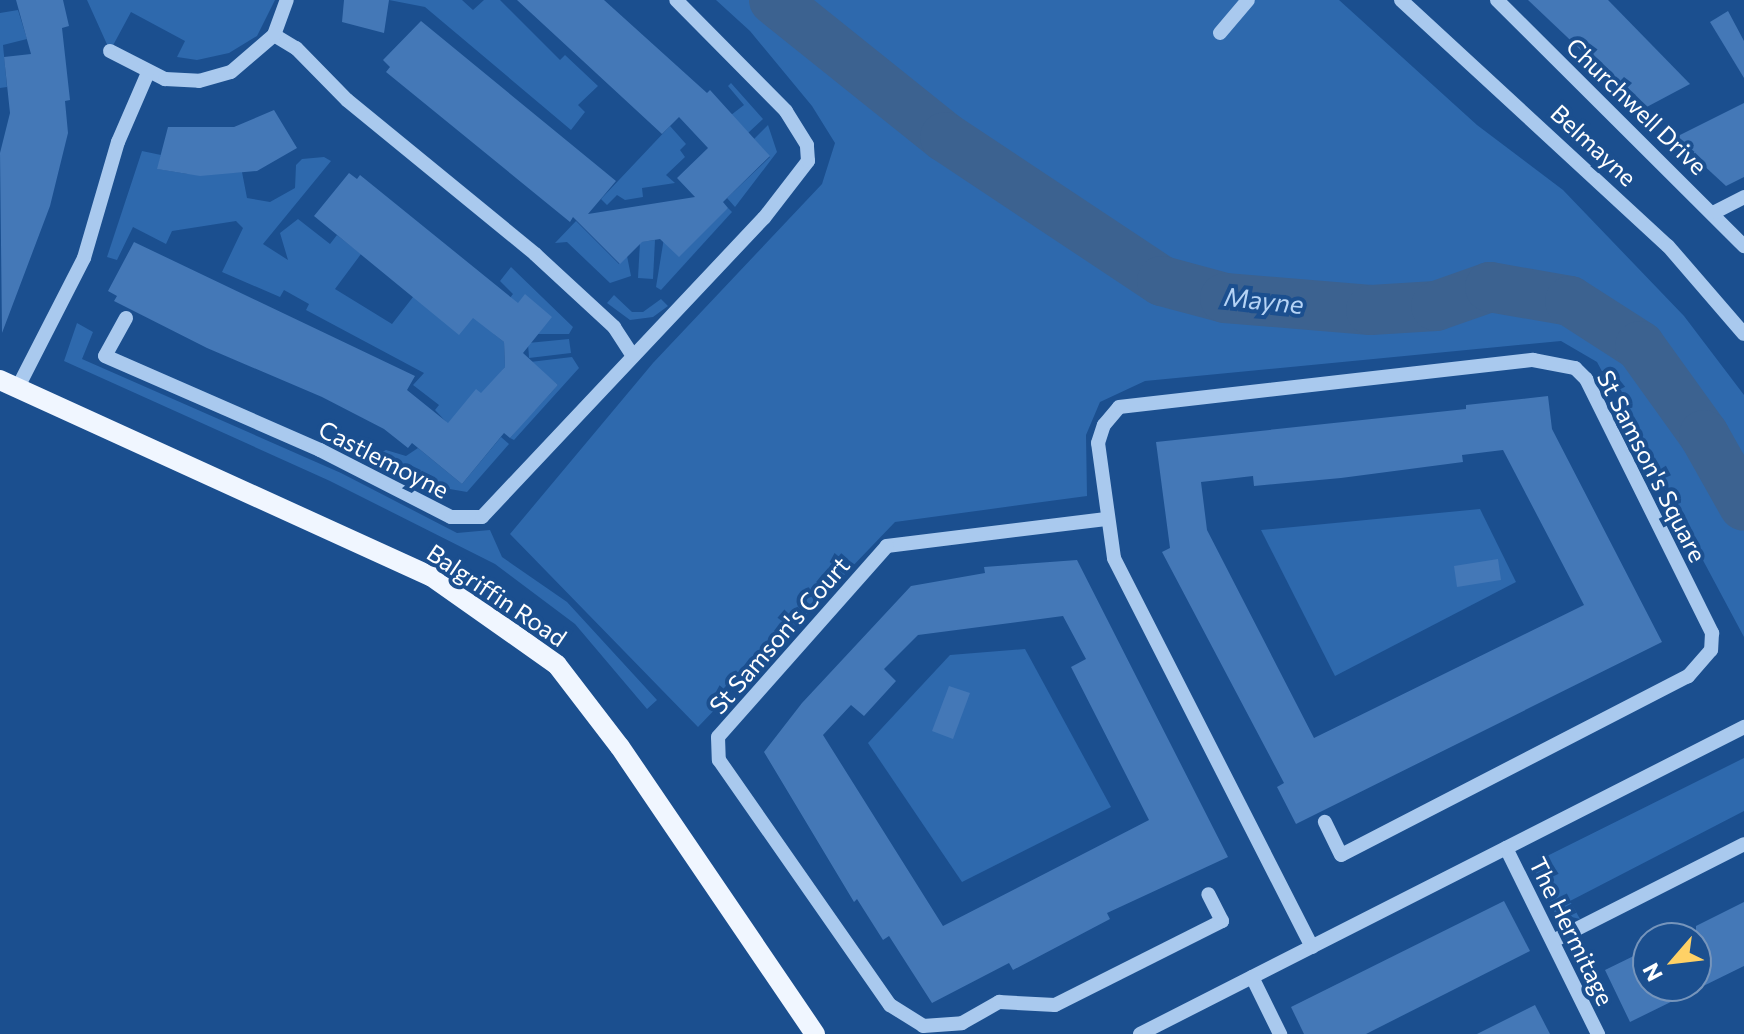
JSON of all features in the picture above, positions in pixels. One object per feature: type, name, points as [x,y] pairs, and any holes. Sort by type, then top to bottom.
[{"type":"main road","name":"Balgriffin Road","points":[[8,384],[431,576],[557,665],[620,747],[815,1034]]},
{"type":"street","points":[[110,51],[147,75],[199,81],[231,72],[274,35],[287,0]]},
{"type":"street","name":"Castlemoyne","points":[[126,318],[105,356],[320,450],[451,517],[470,521],[495,507],[632,355],[764,218],[808,161],[807,145],[786,111],[676,0]]},
{"type":"street","points":[[1220,33],[1248,0]]},
{"type":"street","name":"Belmayne","points":[[1401,0],[1668,246],[1744,334]]},
{"type":"street","name":"Churchwell Drive","points":[[1497,0],[1715,212],[1744,246]]},
{"type":"street","points":[[274,35],[296,48],[347,100],[535,254],[614,327],[632,355]]},
{"type":"street","points":[[8,384],[84,258],[118,142],[147,75]]},
{"type":"street","points":[[1715,212],[1744,197]]},
{"type":"street","name":"St Samson's Square","points":[[1106,519],[1098,443],[1111,411],[1119,407],[1533,360],[1575,368],[1586,379],[1712,633],[1711,650],[1688,676],[1341,855],[1325,822]]},
{"type":"street","points":[[1106,519],[1114,558],[1312,947]]},
{"type":"street","name":"St Samson's Court","points":[[1106,519],[887,546],[718,737],[719,760],[890,1005],[923,1026],[962,1023],[999,1002],[1055,1005],[1222,921],[1208,894]]},
{"type":"street","points":[[1140,1034],[1744,727]]},
{"type":"street","points":[[1553,941],[1744,844]]},
{"type":"street","name":"The Hermitage","points":[[1506,848],[1598,1034]]},
{"type":"street","points":[[1252,977],[1280,1034]]},
{"type":"shaded area","points":[[87,0],[275,0],[257,36],[229,53],[197,60],[177,57],[185,41],[131,12],[110,51]]},
{"type":"shaded area","points":[[389,0],[462,0],[473,10],[484,0],[500,0],[560,60],[565,55],[598,86],[578,105],[585,112],[571,130],[425,7]]},
{"type":"shaded area","points":[[716,0],[1339,0],[1477,125],[1563,190],[1684,316],[1744,395],[1744,637],[1597,362],[1561,341],[1145,381],[1100,402],[1086,435],[1087,496],[895,522],[698,727],[510,534],[653,363],[822,184],[835,143],[812,106],[750,31]]},
{"type":"shaded area","points":[[18,10],[27,39],[3,45],[7,87],[0,88],[0,13]]},
{"type":"shaded area","points":[[731,83],[763,119],[748,133],[731,115],[744,105],[728,86]]},
{"type":"shaded area","points":[[768,125],[777,152],[735,207],[727,198],[770,157],[754,139]]},
{"type":"shaded area","points":[[670,126],[686,144],[680,150],[685,157],[666,175],[675,183],[642,188],[643,197],[625,200],[617,195],[607,205],[601,199]]},
{"type":"shaded area","points":[[142,151],[161,155],[158,169],[188,174],[242,172],[247,198],[270,202],[295,188],[296,165],[302,159],[324,157],[331,161],[263,244],[288,260],[280,233],[298,219],[330,244],[337,235],[361,254],[335,289],[392,324],[413,297],[494,292],[506,303],[513,294],[500,281],[511,267],[573,327],[569,334],[494,334],[504,342],[505,367],[498,376],[535,410],[558,385],[530,362],[572,357],[579,368],[514,440],[510,438],[520,426],[449,425],[435,410],[439,405],[413,385],[424,373],[306,310],[309,304],[284,290],[280,297],[222,272],[243,228],[236,221],[172,231],[166,244],[133,227],[117,260],[107,257]]},
{"type":"shaded area","points":[[728,208],[732,212],[661,290],[656,287],[664,238]]},
{"type":"shaded area","points":[[576,221],[619,264],[627,256],[631,276],[610,283],[567,242],[555,243]]},
{"type":"shaded area","points":[[655,240],[653,279],[638,278],[640,242]]},
{"type":"shaded area","points":[[614,295],[632,312],[643,312],[661,299],[668,306],[653,317],[630,320],[607,303]]},
{"type":"shaded area","points":[[77,323],[93,332],[82,359],[341,473],[457,533],[490,530],[502,557],[567,602],[657,700],[647,709],[575,624],[495,564],[330,481],[64,361]]},
{"type":"shaded area","points":[[569,339],[571,353],[529,358],[528,343]]},
{"type":"shaded area","points":[[501,437],[509,444],[467,492],[444,488],[380,453],[386,450],[406,456],[418,448],[462,484]]},
{"type":"shaded area","points":[[1480,509],[1516,582],[1335,676],[1261,530]]},
{"type":"shaded area","points":[[1025,649],[1111,807],[962,882],[868,743],[950,655]]},
{"type":"shaded area","points":[[1744,758],[1744,811],[1570,901],[1580,919],[1555,913],[1535,871],[1541,859]]},
{"type":"building","points":[[16,0],[63,0],[69,26],[62,28],[70,100],[65,101],[68,133],[50,206],[2,333],[0,153],[10,113],[4,57],[31,54]]},
{"type":"building","points":[[344,0],[389,0],[384,33],[342,22]]},
{"type":"building","points":[[517,0],[604,0],[707,93],[710,90],[770,156],[723,202],[728,208],[679,257],[660,239],[642,242],[620,264],[573,217],[570,222],[386,72],[390,67],[383,60],[421,21],[616,181],[588,214],[695,197],[677,178],[708,148],[679,117],[662,134]]},
{"type":"building","points":[[1528,0],[1608,0],[1690,84],[1643,109]]},
{"type":"building","points":[[1728,11],[1744,41],[1744,78],[1710,22]]},
{"type":"building","points":[[1744,103],[1744,177],[1726,186],[1674,138]]},
{"type":"building","points":[[274,110],[297,148],[257,171],[200,176],[157,169],[168,127],[234,127]]},
{"type":"building","points":[[349,173],[357,179],[360,175],[518,303],[525,294],[552,317],[523,353],[558,385],[510,438],[504,433],[462,484],[412,443],[408,448],[384,429],[322,397],[207,348],[114,301],[117,296],[108,291],[134,242],[415,376],[407,390],[448,423],[476,389],[481,393],[505,367],[504,342],[473,318],[459,335],[314,216]]},
{"type":"building","points":[[1548,396],[1552,429],[1662,642],[1296,824],[1277,787],[1284,783],[1162,552],[1170,548],[1156,442],[1466,409],[1466,405]],"holes":[[[1503,450],[1584,605],[1314,738],[1207,530],[1201,482],[1253,476],[1254,486],[1341,478],[1463,462],[1462,455]]]},
{"type":"building","points":[[1498,559],[1501,580],[1457,587],[1454,566]]},
{"type":"building","points":[[1077,560],[1228,857],[1107,913],[1110,919],[1013,970],[1009,963],[932,1003],[889,936],[883,940],[857,899],[854,902],[764,752],[802,703],[911,586],[985,573],[984,567]],"holes":[[[1063,616],[1086,659],[1071,667],[1149,820],[943,926],[823,735],[851,705],[864,716],[896,681],[884,669],[918,635]]]},
{"type":"building","points":[[949,686],[970,693],[953,739],[932,731]]},
{"type":"building","points":[[1504,901],[1530,951],[1366,1034],[1304,1034],[1291,1007]]},
{"type":"building","points":[[1744,902],[1744,966],[1712,982],[1712,922],[1704,922]]},
{"type":"building","points":[[1632,957],[1632,1002],[1671,1002],[1630,1022],[1605,970]]},
{"type":"building","points":[[1535,1005],[1550,1034],[1477,1034]]},
{"type":"waterway","name":"Mayne","points":[[774,0],[945,137],[1162,281],[1225,298],[1371,310],[1436,306],[1490,287],[1570,301],[1640,346],[1704,435],[1744,506]]}]
